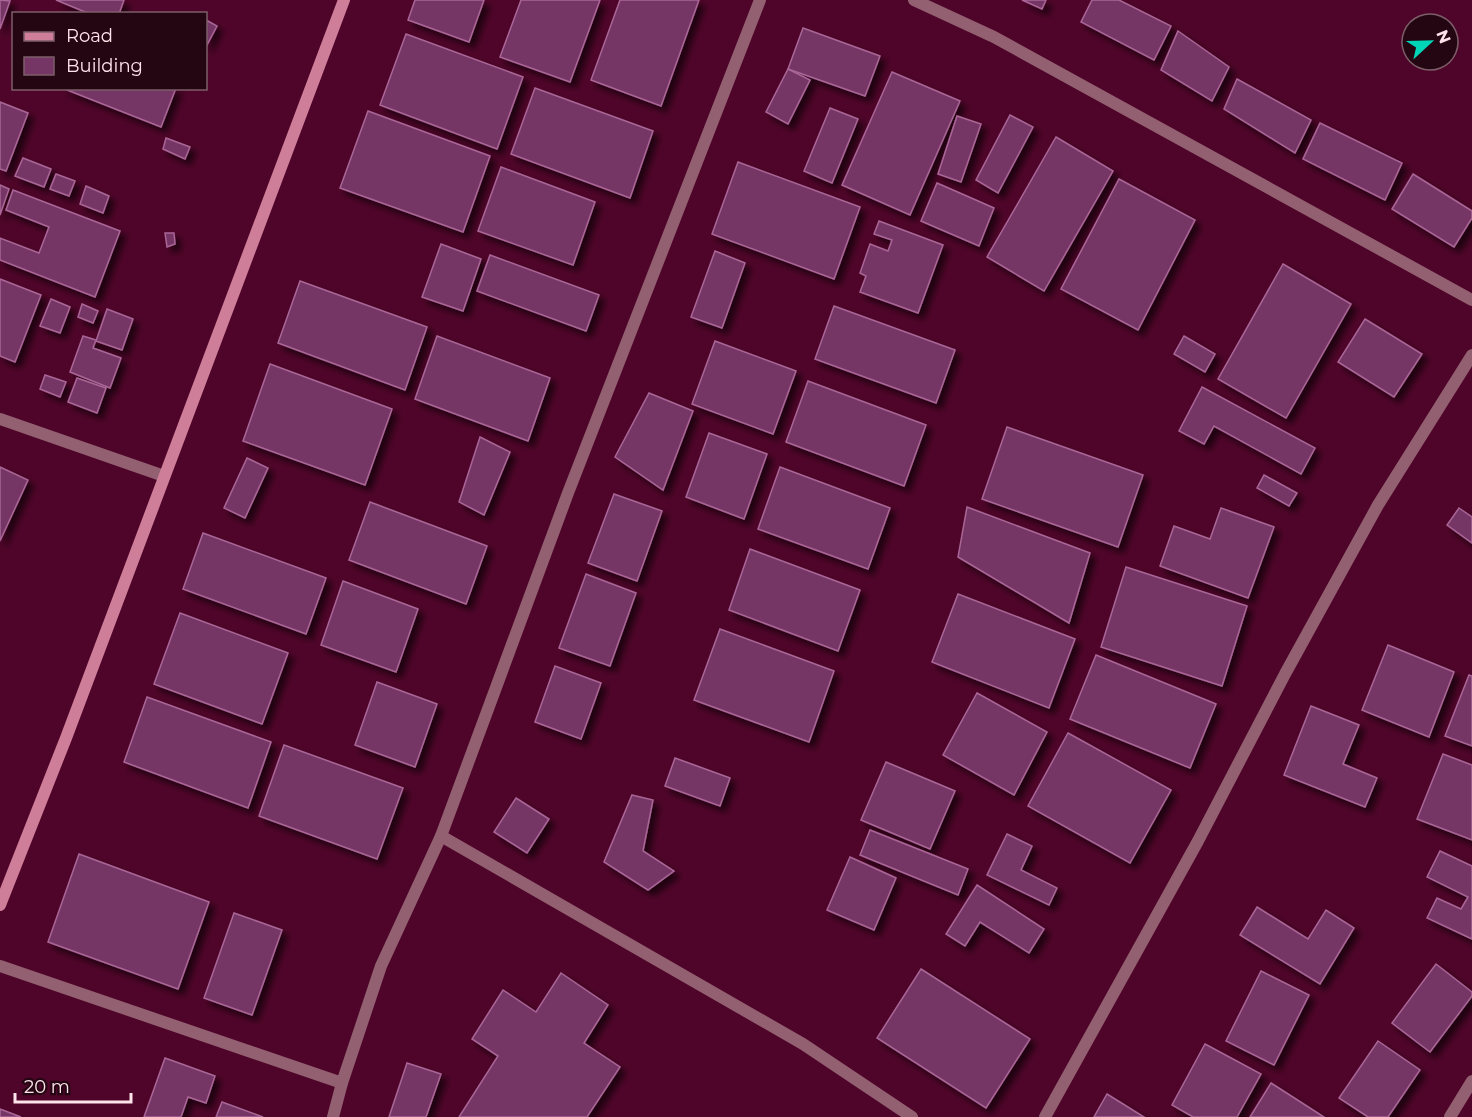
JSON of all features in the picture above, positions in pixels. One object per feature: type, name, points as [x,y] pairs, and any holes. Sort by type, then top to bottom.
[{"type":"main road","points":[[0,905],[66,738],[344,0]]},
{"type":"street","points":[[333,1117],[381,966],[441,836],[572,482],[760,0]]},
{"type":"street","points":[[914,0],[994,37],[1472,300]]},
{"type":"street","points":[[1045,1117],[1198,841],[1285,674],[1378,505],[1472,355]]},
{"type":"street","points":[[0,419],[164,476]]},
{"type":"street","points":[[441,836],[803,1044],[912,1117]]},
{"type":"street","points":[[0,966],[342,1083]]},
{"type":"street","points":[[1450,1117],[1472,1081]]},
{"type":"building","points":[[0,0],[10,1],[0,29]]},
{"type":"building","points":[[56,0],[124,0],[120,12],[85,12]]},
{"type":"building","points":[[415,0],[484,0],[469,42],[408,20]]},
{"type":"building","points":[[521,0],[600,0],[570,82],[500,57]]},
{"type":"building","points":[[620,0],[699,0],[661,106],[591,80]]},
{"type":"building","points":[[1022,0],[1046,0],[1042,9]]},
{"type":"building","points":[[1092,0],[1119,0],[1171,26],[1154,60],[1081,22]]},
{"type":"building","points":[[207,21],[217,26],[207,45]]},
{"type":"building","points":[[803,28],[880,56],[865,96],[788,69]]},
{"type":"building","points":[[1178,31],[1229,67],[1212,101],[1161,70]]},
{"type":"building","points":[[406,34],[523,77],[497,149],[380,105]]},
{"type":"building","points":[[788,69],[810,80],[788,124],[766,112]]},
{"type":"building","points":[[892,72],[960,101],[910,215],[842,185]]},
{"type":"building","points":[[1237,79],[1311,120],[1295,153],[1224,109]]},
{"type":"building","points":[[535,88],[653,131],[630,198],[511,154]]},
{"type":"building","points":[[67,90],[175,90],[161,127]]},
{"type":"building","points":[[0,102],[28,113],[6,171],[0,169]]},
{"type":"building","points":[[830,108],[858,119],[832,183],[804,171]]},
{"type":"building","points":[[368,111],[490,156],[463,232],[340,188]]},
{"type":"building","points":[[1010,115],[1033,127],[998,193],[976,180]]},
{"type":"building","points":[[957,116],[981,124],[961,182],[938,174]]},
{"type":"building","points":[[1320,123],[1402,163],[1385,200],[1303,159]]},
{"type":"building","points":[[1056,137],[1113,171],[1044,291],[987,257]]},
{"type":"building","points":[[166,138],[190,147],[185,159],[163,149]]},
{"type":"building","points":[[23,158],[51,169],[44,187],[15,176]]},
{"type":"building","points":[[738,162],[860,207],[834,279],[712,234]]},
{"type":"building","points":[[501,167],[595,202],[573,265],[478,231]]},
{"type":"building","points":[[56,174],[75,181],[69,196],[50,189]]},
{"type":"building","points":[[1413,174],[1472,211],[1472,218],[1454,247],[1392,209]]},
{"type":"building","points":[[1119,179],[1195,220],[1138,330],[1061,289]]},
{"type":"building","points":[[937,183],[994,208],[979,246],[921,221]]},
{"type":"building","points":[[0,185],[9,189],[0,215]]},
{"type":"building","points":[[86,186],[109,196],[103,213],[80,204]]},
{"type":"building","points":[[13,190],[120,231],[95,297],[0,260],[0,238],[39,253],[49,227],[6,210]]},
{"type":"building","points":[[879,221],[943,245],[918,313],[860,292],[866,276],[860,273],[870,244],[888,251],[892,240],[874,234]]},
{"type":"building","points":[[165,233],[174,233],[175,244],[167,247]]},
{"type":"building","points":[[441,244],[481,259],[463,311],[422,297]]},
{"type":"building","points":[[715,251],[745,263],[722,328],[691,317]]},
{"type":"building","points":[[490,255],[599,295],[586,331],[477,291]]},
{"type":"building","points":[[1283,264],[1351,304],[1286,418],[1218,379]]},
{"type":"building","points":[[0,279],[41,295],[15,362],[0,356]]},
{"type":"building","points":[[300,281],[427,327],[405,390],[278,343]]},
{"type":"building","points":[[51,299],[70,307],[60,333],[40,326]]},
{"type":"building","points":[[82,304],[98,311],[93,323],[78,317]]},
{"type":"building","points":[[834,306],[955,350],[936,403],[815,359]]},
{"type":"building","points":[[107,309],[133,319],[122,350],[96,341]]},
{"type":"building","points":[[1365,319],[1422,354],[1394,397],[1338,362]]},
{"type":"building","points":[[83,336],[96,340],[93,348],[121,358],[110,388],[70,372]]},
{"type":"building","points":[[437,336],[550,378],[528,441],[415,399]]},
{"type":"building","points":[[1184,336],[1215,354],[1205,372],[1174,354]]},
{"type":"building","points":[[715,341],[796,371],[773,434],[692,404]]},
{"type":"building","points":[[270,364],[392,409],[365,485],[243,441]]},
{"type":"building","points":[[45,375],[66,382],[60,397],[40,389]]},
{"type":"building","points":[[77,378],[106,388],[97,413],[68,402]]},
{"type":"building","points":[[808,381],[926,425],[904,486],[786,442]]},
{"type":"building","points":[[1202,387],[1315,448],[1301,474],[1214,426],[1204,444],[1179,431]]},
{"type":"building","points":[[649,393],[693,411],[663,490],[615,457]]},
{"type":"building","points":[[1007,427],[1143,475],[1118,547],[982,499]]},
{"type":"building","points":[[709,433],[767,454],[744,519],[686,497]]},
{"type":"building","points":[[480,437],[510,452],[484,515],[459,502]]},
{"type":"building","points":[[247,458],[268,468],[245,518],[224,508]]},
{"type":"building","points":[[0,467],[28,480],[0,541]]},
{"type":"building","points":[[780,467],[890,508],[868,569],[758,529]]},
{"type":"building","points":[[1264,475],[1297,493],[1289,506],[1257,488]]},
{"type":"building","points":[[614,494],[662,511],[637,581],[588,563]]},
{"type":"building","points":[[370,502],[487,546],[466,604],[349,560]]},
{"type":"building","points":[[967,507],[1090,553],[1069,623],[958,557]]},
{"type":"building","points":[[1221,508],[1274,527],[1248,598],[1160,566],[1174,526],[1210,539]]},
{"type":"building","points":[[1459,508],[1472,517],[1472,543],[1447,525]]},
{"type":"building","points":[[203,533],[326,578],[306,634],[183,589]]},
{"type":"building","points":[[750,549],[860,590],[838,651],[729,610]]},
{"type":"building","points":[[1126,567],[1247,606],[1222,686],[1101,647]]},
{"type":"building","points":[[586,574],[636,593],[610,666],[559,648]]},
{"type":"building","points":[[343,581],[418,609],[396,672],[321,645]]},
{"type":"building","points":[[958,594],[1075,639],[1049,708],[932,662]]},
{"type":"building","points":[[180,613],[288,653],[262,724],[154,684]]},
{"type":"building","points":[[720,629],[834,671],[809,742],[694,700]]},
{"type":"building","points":[[1388,645],[1454,672],[1429,737],[1362,710]]},
{"type":"building","points":[[1096,655],[1216,704],[1190,768],[1070,719]]},
{"type":"building","points":[[555,666],[601,683],[581,739],[535,722]]},
{"type":"building","points":[[1469,675],[1472,676],[1472,746],[1445,736]]},
{"type":"building","points":[[377,682],[437,704],[415,767],[355,745]]},
{"type":"building","points":[[977,693],[1047,732],[1014,795],[943,755]]},
{"type":"building","points":[[147,697],[271,742],[248,808],[124,762]]},
{"type":"building","points":[[1311,706],[1359,725],[1343,764],[1377,778],[1365,807],[1284,775]]},
{"type":"building","points":[[1068,733],[1171,790],[1130,863],[1028,806]]},
{"type":"building","points":[[284,745],[403,788],[377,859],[259,816]]},
{"type":"building","points":[[1443,754],[1472,765],[1472,840],[1417,819]]},
{"type":"building","points":[[675,758],[730,778],[720,806],[665,786]]},
{"type":"building","points":[[886,762],[955,791],[930,849],[861,820]]},
{"type":"building","points":[[632,795],[653,800],[643,851],[674,871],[648,890],[604,862]]},
{"type":"building","points":[[516,798],[549,819],[527,853],[494,832]]},
{"type":"building","points":[[870,830],[968,869],[958,895],[860,855]]},
{"type":"building","points":[[1007,834],[1032,846],[1021,870],[1057,888],[1049,905],[987,875]]},
{"type":"building","points":[[1440,851],[1472,866],[1472,939],[1427,918],[1437,898],[1461,909],[1468,897],[1427,877]]},
{"type":"building","points":[[79,854],[209,902],[178,989],[48,942]]},
{"type":"building","points":[[850,857],[896,878],[874,930],[827,910]]},
{"type":"building","points":[[977,885],[1044,929],[1029,953],[980,922],[965,946],[946,934]]},
{"type":"building","points":[[1257,907],[1308,939],[1326,910],[1354,928],[1320,984],[1240,935]]},
{"type":"building","points":[[234,913],[282,930],[252,1015],[204,998]]},
{"type":"building","points":[[1436,964],[1472,992],[1472,996],[1430,1052],[1392,1023]]},
{"type":"building","points":[[921,969],[1030,1039],[986,1108],[877,1038]]},
{"type":"building","points":[[1261,971],[1309,995],[1274,1065],[1226,1041]]},
{"type":"building","points":[[561,973],[608,1005],[584,1043],[620,1067],[587,1117],[459,1117],[498,1056],[472,1039],[503,990],[536,1012]]},
{"type":"building","points":[[1378,1041],[1420,1070],[1388,1117],[1368,1117],[1339,1098]]},
{"type":"building","points":[[1205,1044],[1261,1074],[1237,1117],[1193,1117],[1172,1105]]},
{"type":"building","points":[[165,1058],[215,1076],[206,1103],[188,1097],[181,1117],[144,1117]]},
{"type":"building","points":[[407,1063],[441,1074],[426,1117],[389,1117]]},
{"type":"building","points":[[1271,1083],[1324,1117],[1250,1117]]},
{"type":"building","points":[[1107,1094],[1144,1117],[1094,1117]]},
{"type":"building","points":[[222,1102],[263,1117],[216,1117]]},
{"type":"building","points":[[0,1109],[21,1117],[0,1117]]}]
